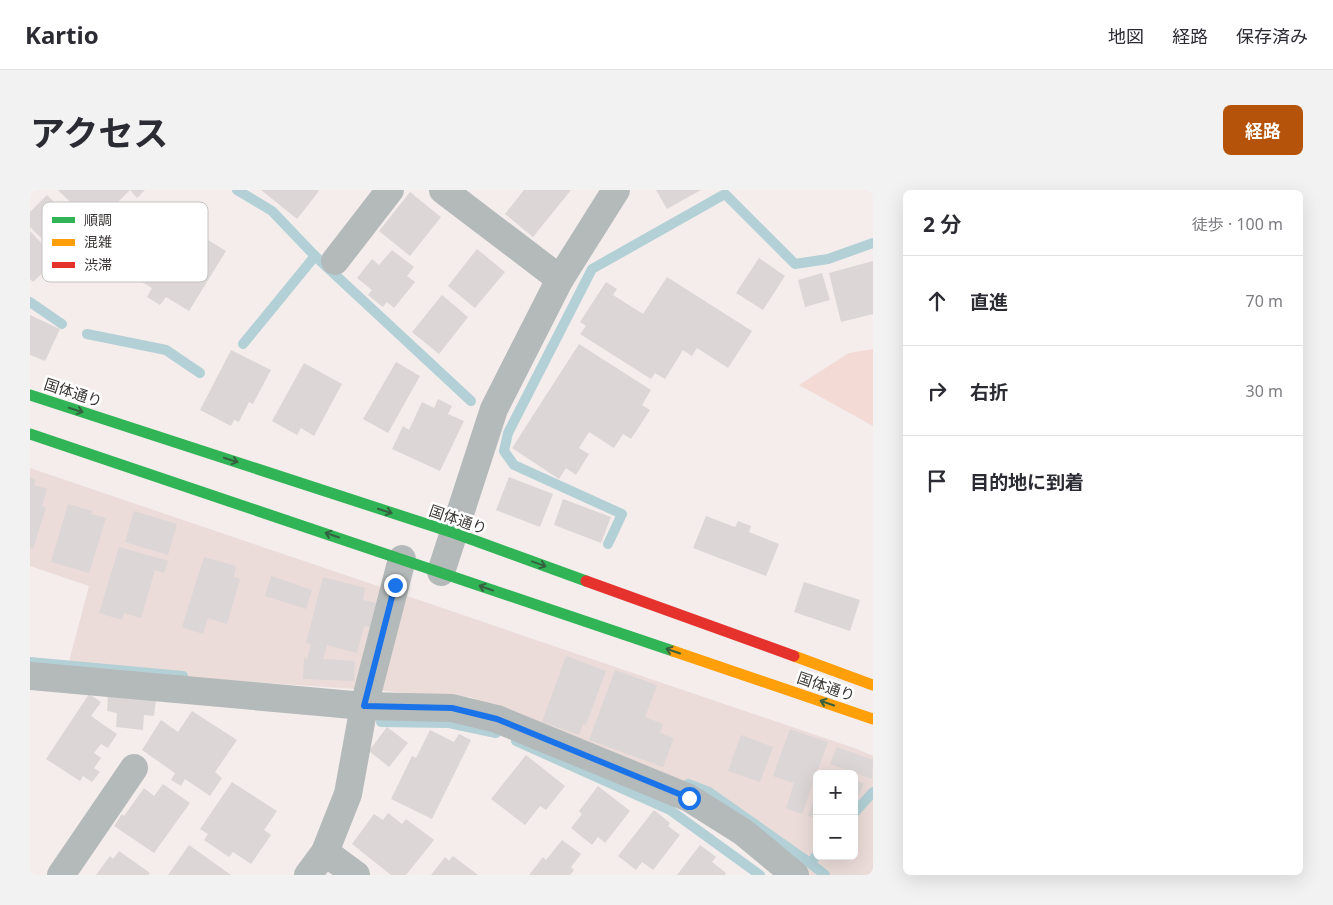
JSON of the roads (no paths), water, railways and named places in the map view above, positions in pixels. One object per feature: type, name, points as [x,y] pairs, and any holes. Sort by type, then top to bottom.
[{"type":"highway","name":"国体通り","points":[[30,395],[454,533],[873,685]]},
{"type":"highway","name":"国体通り","points":[[30,434],[402,558],[873,719]]},
{"type":"street","points":[[335,261],[390,190]]},
{"type":"street","points":[[443,190],[560,278]]},
{"type":"street","points":[[442,572],[494,409],[560,278],[616,190]]},
{"type":"street","points":[[308,875],[325,852],[348,794],[364,706],[402,558]]},
{"type":"street","points":[[30,676],[364,706],[452,708],[497,719],[689,798],[743,832],[795,875]]},
{"type":"street","points":[[61,875],[134,768]]},
{"type":"street","points":[[325,852],[356,875]]},
{"type":"waterway","points":[[237,190],[272,211],[315,256],[471,401]]},
{"type":"waterway","points":[[608,544],[622,514],[514,465],[504,451],[508,433],[592,269],[725,194],[795,264],[828,259],[873,243]]},
{"type":"waterway","points":[[243,344],[315,256]]},
{"type":"waterway","points":[[30,302],[62,324]]},
{"type":"waterway","points":[[87,334],[166,350],[200,373]]},
{"type":"waterway","points":[[30,662],[183,676]]},
{"type":"waterway","points":[[381,722],[449,723],[496,733]]},
{"type":"waterway","points":[[516,741],[670,810],[760,875]]},
{"type":"waterway","points":[[688,784],[709,792],[825,875]]},
{"type":"waterway","points":[[858,809],[873,792]]},
{"type":"waterway","points":[[810,863],[813,860]]}]
